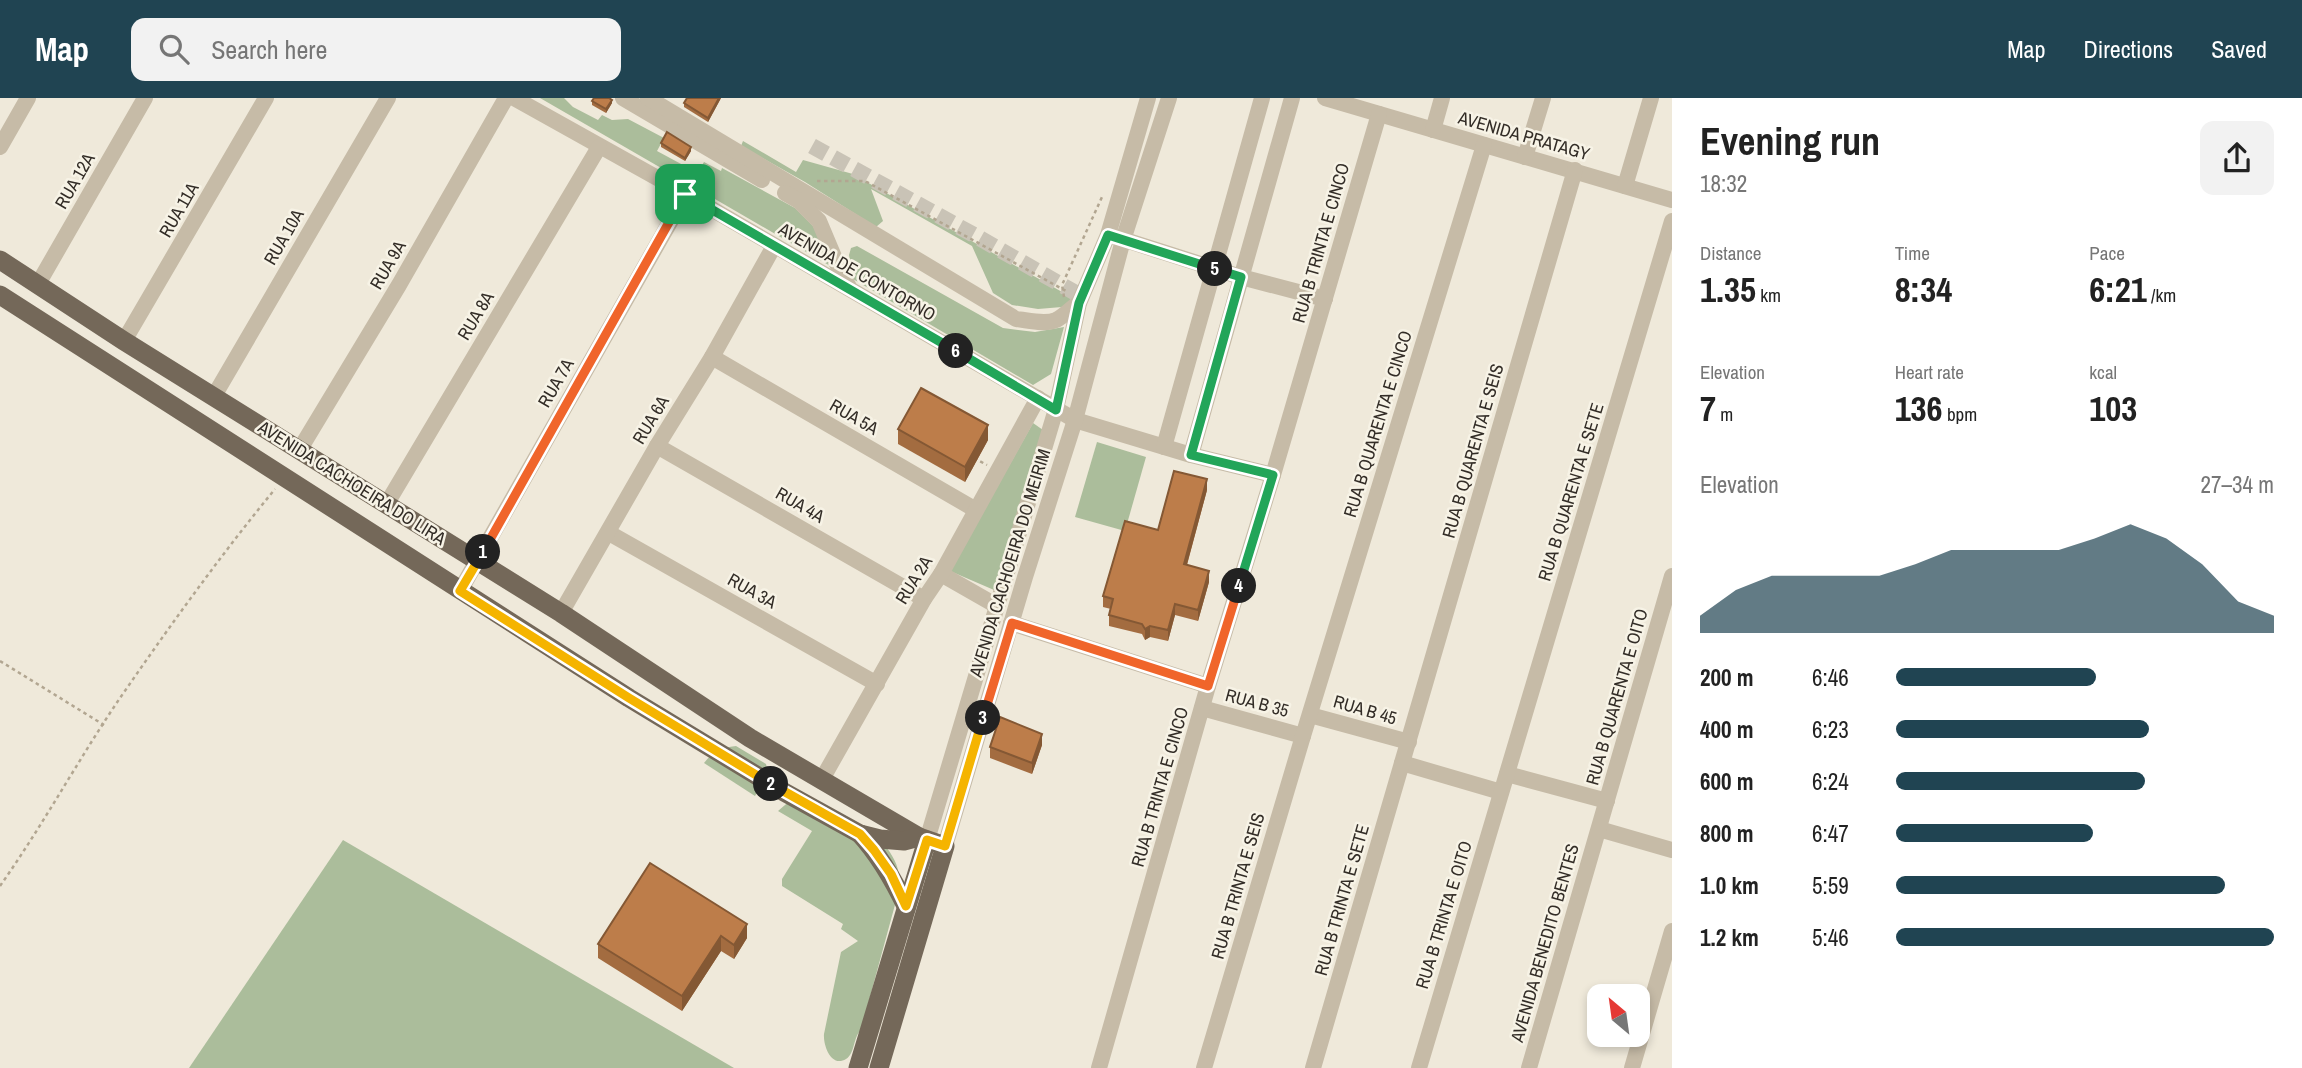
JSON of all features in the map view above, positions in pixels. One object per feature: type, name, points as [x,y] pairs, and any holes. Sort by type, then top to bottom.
[{"type":"main road","name":"AVENIDA CACHOEIRA DO LIRA","points":[[0,260],[124,341],[561,613],[750,738],[930,841]]},
{"type":"main road","name":"AVENIDA CACHOEIRA DO LIRA","points":[[0,295],[460,591],[784,792],[863,835],[904,841],[930,841]]},
{"type":"main road","points":[[881,815],[882,828],[863,835],[891,874],[906,906]]},
{"type":"main road","name":"AVENIDA CACHOEIRA DO MEIRIM","points":[[858,1068],[906,906],[930,841]]},
{"type":"main road","name":"AVENIDA CACHOEIRA DO MEIRIM","points":[[879,1068],[930,841]]},
{"type":"street","points":[[0,147],[28,98]]},
{"type":"street","name":"RUA 12A","points":[[38,284],[145,98]]},
{"type":"street","name":"RUA 11A","points":[[124,341],[267,98]]},
{"type":"street","name":"RUA 10A","points":[[214,396],[388,98]]},
{"type":"street","name":"RUA 9A","points":[[299,449],[399,285],[506,98]]},
{"type":"street","name":"AVENIDA DE CONTORNO","points":[[514,98],[1075,420],[1191,455],[1273,475]]},
{"type":"street","points":[[622,98],[799,201],[819,221],[840,271],[852,291]]},
{"type":"street","points":[[648,98],[1016,319],[1047,322],[1057,320],[1066,310],[1079,303]]},
{"type":"street","name":"AVENIDA CACHOEIRA DO MEIRIM","points":[[930,841],[1012,623],[1075,420],[1148,98]]},
{"type":"street","name":"AVENIDA CACHOEIRA DO MEIRIM","points":[[930,841],[1056,410],[1079,303],[1116,237],[1169,98]]},
{"type":"street","points":[[1164,447],[1262,98]]},
{"type":"street","points":[[1191,455],[1292,98]]},
{"type":"street","points":[[1433,130],[1442,98]]},
{"type":"street","points":[[1525,157],[1543,98]]},
{"type":"street","points":[[1625,186],[1650,98]]},
{"type":"street","name":"AVENIDA PRATAGY","points":[[1329,99],[1672,200]]},
{"type":"street","name":"RUA B TRINTA E CINCO","points":[[1099,1068],[1208,686],[1379,114]]},
{"type":"street","name":"RUA B QUARENTA E CINCO","points":[[1310,715],[1484,145]]},
{"type":"street","name":"RUA 8A","points":[[386,505],[599,146]]},
{"type":"street","name":"RUA B QUARENTA E SEIS","points":[[1409,742],[1575,170]]},
{"type":"street","name":"RUA 7A","points":[[460,591],[685,194]]},
{"type":"street","name":"RUA B QUARENTA E SETE","points":[[1507,774],[1672,221]]},
{"type":"street","points":[[1116,237],[1214,269],[1325,299]]},
{"type":"street","name":"RUA 6A","points":[[561,613],[774,246]]},
{"type":"street","name":"RUA 5A","points":[[712,357],[976,510]]},
{"type":"street","name":"RUA 2A","points":[[821,781],[923,598],[941,574],[999,472],[1038,398]]},
{"type":"street","name":"RUA 4A","points":[[657,446],[923,598]]},
{"type":"street","name":"RUA 3A","points":[[609,533],[877,684]]},
{"type":"street","points":[[941,574],[997,606]]},
{"type":"street","name":"RUA B QUARENTA E OITO","points":[[1599,829],[1672,576]]},
{"type":"street","points":[[1012,623],[1208,686]]},
{"type":"street","name":"RUA B 35","points":[[1202,708],[1303,736]]},
{"type":"street","name":"RUA B TRINTA E SEIS","points":[[1204,1068],[1310,715]]},
{"type":"street","name":"RUA B 45","points":[[1310,715],[1409,742]]},
{"type":"street","name":"RUA B TRINTA E SETE","points":[[1313,1068],[1409,742]]},
{"type":"street","points":[[1402,763],[1501,792]]},
{"type":"street","points":[[1507,774],[1607,801]]},
{"type":"street","name":"RUA B TRINTA E OITO","points":[[1419,1068],[1507,774]]},
{"type":"street","points":[[1599,829],[1672,850]]},
{"type":"street","name":"AVENIDA BENEDITO BENTES","points":[[1529,1068],[1599,829]]},
{"type":"street","points":[[1632,1068],[1672,931]]},
{"type":"path","points":[[817,181],[865,181],[1066,291]]},
{"type":"path","points":[[967,454],[999,472]]},
{"type":"path","points":[[0,886],[127,689],[236,536],[284,477]]},
{"type":"path","points":[[0,661],[104,725]]},
{"type":"green space","points":[[540,98],[564,98],[573,107],[598,120],[602,115],[612,120],[628,119],[664,138],[657,151],[683,165],[675,176]]},
{"type":"green space","points":[[743,141],[796,172],[803,160],[860,176],[1071,297],[1070,301],[1062,307],[1038,309],[1012,305],[993,293],[972,246],[871,189],[883,221],[876,227],[741,146]]},
{"type":"green space","points":[[704,162],[721,171],[722,168],[795,208],[813,226],[832,267],[696,188],[702,177],[697,173]]},
{"type":"green space","points":[[857,246],[1003,328],[1035,332],[1064,327],[1051,374],[1033,385],[853,279],[849,255],[851,248]]},
{"type":"green space","points":[[1033,423],[1043,430],[994,590],[950,571]]},
{"type":"green space","points":[[1097,442],[1146,457],[1125,531],[1075,517]]},
{"type":"green space","points":[[736,746],[766,764],[768,773],[755,796],[704,763],[718,751]]},
{"type":"green space","points":[[792,799],[887,848],[899,873],[899,890],[861,1030],[849,1057],[841,1061],[829,1054],[824,1034],[841,952],[858,941],[841,929],[843,924],[782,886],[782,879],[812,831],[778,811]]},
{"type":"green space","points":[[343,840],[734,1068],[189,1068]]},
{"type":"building","points":[[594,98],[612,100],[606,109],[592,101]]},
{"type":"building","points":[[687,98],[719,98],[708,118],[684,103]]},
{"type":"building","points":[[667,132],[691,147],[685,158],[661,143]]},
{"type":"building","points":[[921,388],[988,425],[965,467],[898,429]]},
{"type":"building","points":[[1174,471],[1207,479],[1184,564],[1209,571],[1198,610],[1175,604],[1168,630],[1150,626],[1145,629],[1142,624],[1109,615],[1113,599],[1103,596],[1125,521],[1158,530]]},
{"type":"building","points":[[1000,717],[1042,734],[1032,763],[990,747]]},
{"type":"building","points":[[650,863],[747,924],[734,945],[721,936],[682,996],[598,944]]},
{"type":"tunnel","points":[[812,146],[1081,296]]},
{"type":"route","points":[[685,194],[1056,410],[1081,296],[1108,235],[1241,277],[1191,455],[1273,475],[1208,686],[1012,623],[945,846],[927,840],[906,906],[891,874],[860,834],[784,792],[629,698],[460,591],[685,194]]}]
